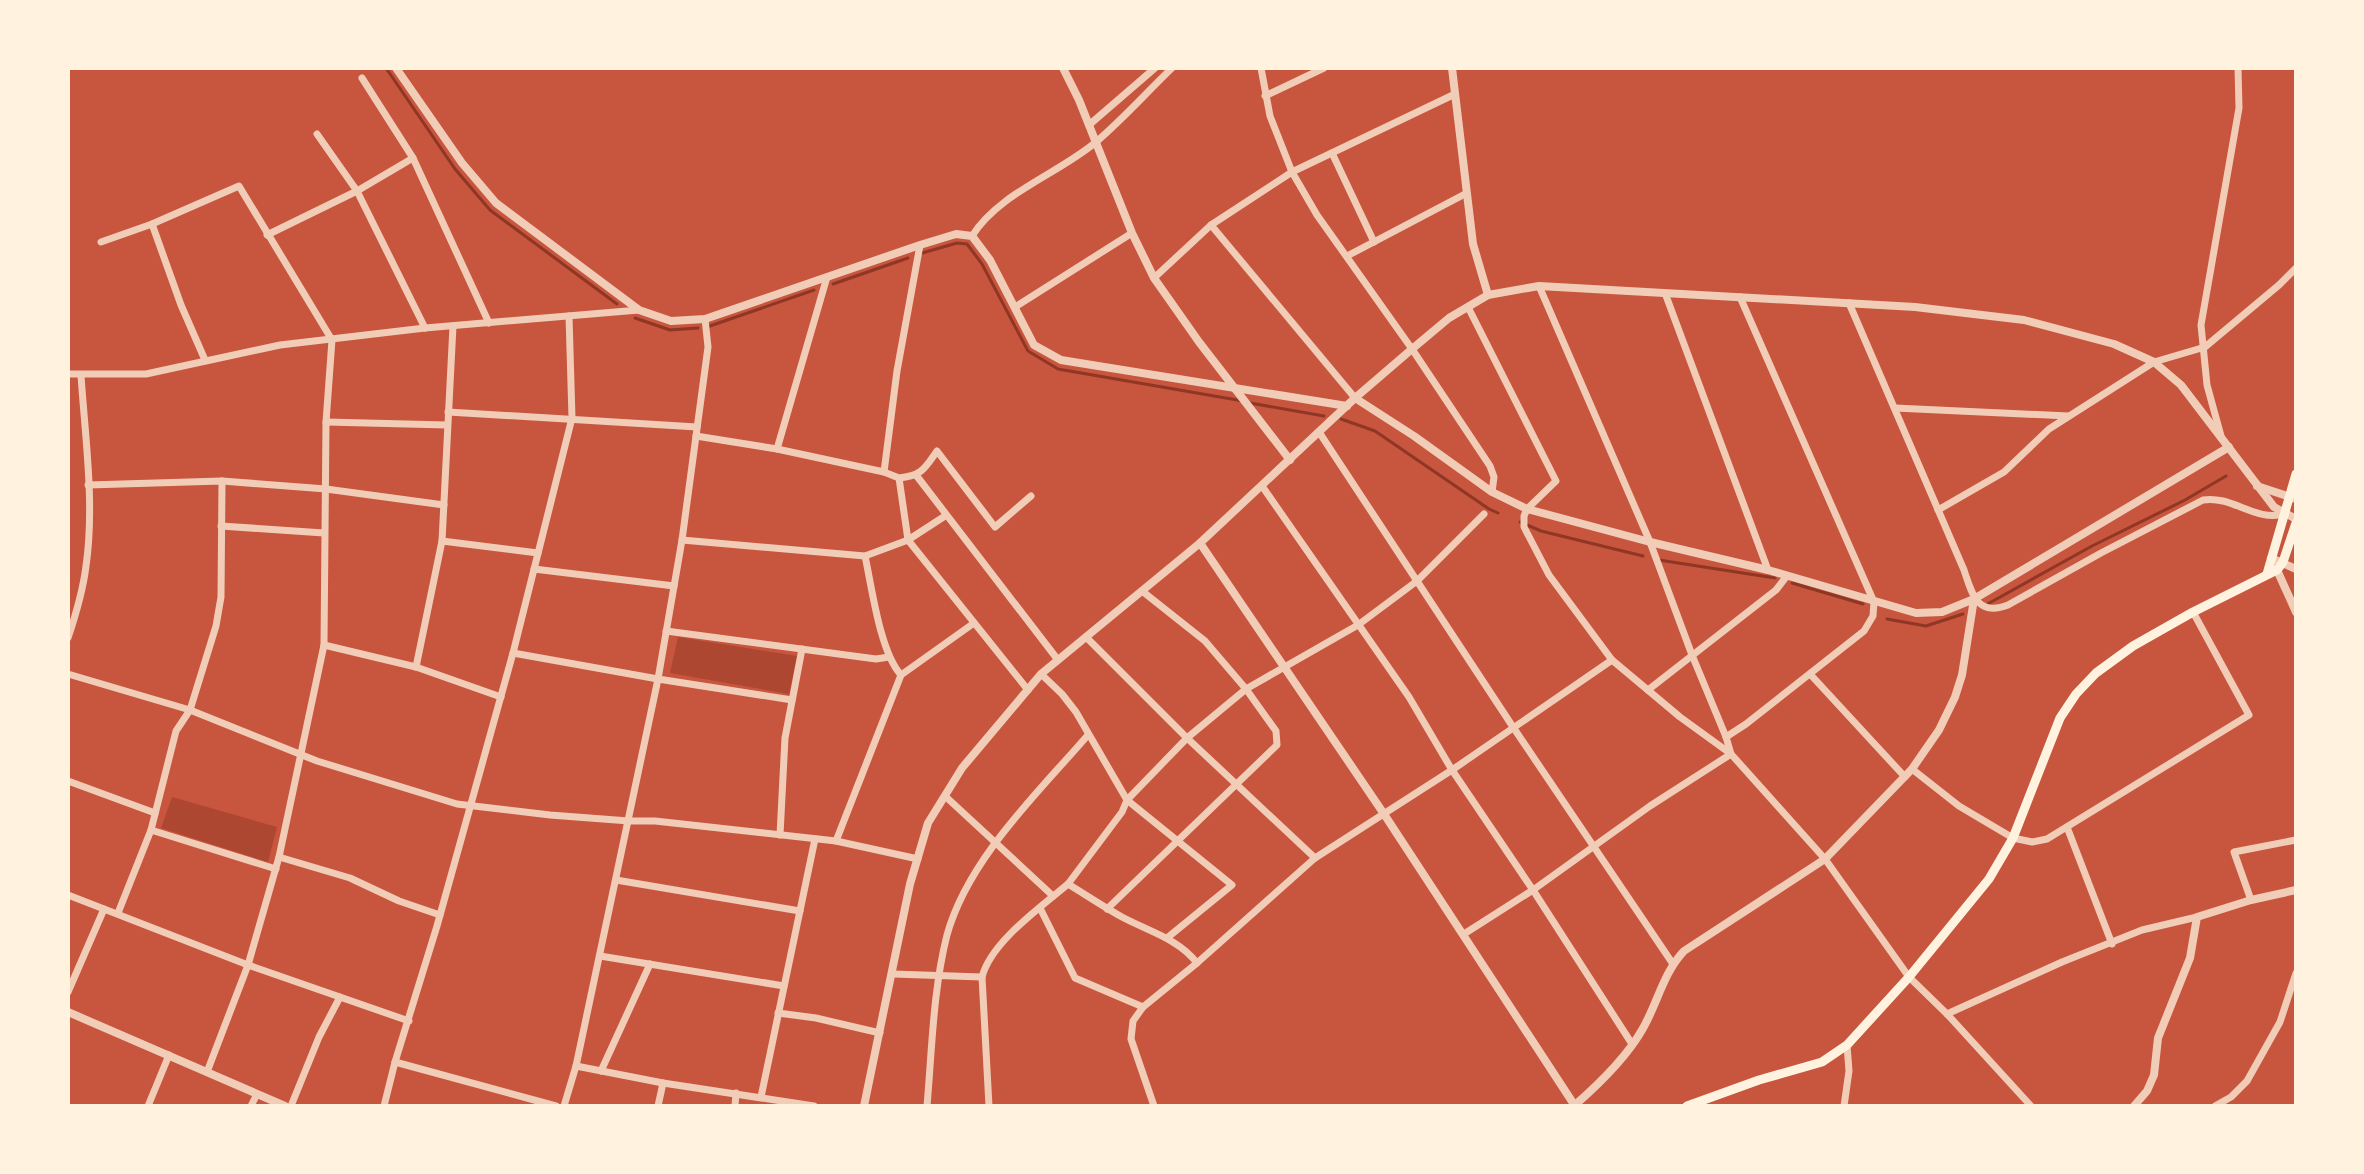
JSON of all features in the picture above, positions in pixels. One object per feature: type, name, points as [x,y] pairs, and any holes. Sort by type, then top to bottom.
[{"type":"main road","points":[[2273,566],[2296,474]]},
{"type":"main road","points":[[1687,1106],[1759,1080],[1822,1062],[1847,1045],[1909,977],[1989,879],[2013,838],[2060,718],[2076,694],[2096,673],[2133,646],[2273,566],[2296,521]]},
{"type":"street","points":[[396,68],[462,163],[496,203],[639,310],[671,321],[705,319],[920,245],[956,234],[972,236],[990,260],[1034,345],[1061,360],[1347,406]]},
{"type":"street","points":[[1063,68],[1154,278],[1290,460]]},
{"type":"street","points":[[1089,125],[1155,68]]},
{"type":"street","points":[[972,236],[997,208],[1094,143],[1172,68]]},
{"type":"street","points":[[1261,68],[1276,137],[1292,172],[1317,215],[1490,466],[1494,477],[1492,492]]},
{"type":"street","points":[[1265,96],[1324,68]]},
{"type":"street","points":[[1452,68],[1465,194],[1473,244],[1488,295]]},
{"type":"street","points":[[2221,436],[2207,385],[2201,325],[2239,108],[2238,68]]},
{"type":"street","points":[[362,78],[413,158],[489,323]]},
{"type":"street","points":[[1154,278],[1211,225],[1292,172],[1455,94]]},
{"type":"street","points":[[317,134],[357,191],[425,328]]},
{"type":"street","points":[[1332,153],[1374,242]]},
{"type":"street","points":[[267,235],[357,191],[413,158]]},
{"type":"street","points":[[101,242],[152,224],[239,186],[332,340],[326,422],[324,645],[276,869],[248,965],[207,1072]]},
{"type":"street","points":[[1347,256],[1465,194]]},
{"type":"street","points":[[152,224],[205,360]]},
{"type":"street","points":[[1211,225],[1355,398],[1492,492],[1527,509],[1768,570],[1916,613],[1942,612],[1974,599],[2229,447]]},
{"type":"street","points":[[1015,307],[1132,233]]},
{"type":"street","points":[[884,472],[897,371],[920,245]]},
{"type":"street","points":[[1938,510],[2004,472],[2049,429],[2154,362],[2205,347],[2296,268]]},
{"type":"street","points":[[777,449],[827,277]]},
{"type":"street","points":[[1539,286],[1650,542],[1731,754]]},
{"type":"street","points":[[864,1106],[910,884],[928,823],[962,768],[1041,674],[1200,543],[1412,349],[1449,318],[1488,295],[1539,286],[1915,307],[2024,320],[2114,344],[2154,362],[2181,385],[2256,486],[2274,507],[2296,521]]},
{"type":"street","points":[[1665,293],[1768,570]]},
{"type":"street","points":[[1726,737],[1864,631],[1873,616],[1874,602],[1740,297]]},
{"type":"street","points":[[1200,543],[1464,934],[1575,1106],[1594,1089],[1642,1030],[1673,964],[1690,946],[1825,859],[1912,769],[1939,730],[1955,697],[1962,675],[1974,599],[1849,303]]},
{"type":"street","points":[[1468,307],[1556,481],[1527,509],[1524,516],[1524,527],[1549,575],[1612,660],[1680,717],[1731,754],[1825,859],[1909,977],[2031,1106]]},
{"type":"street","points":[[68,374],[146,374],[280,345],[425,328],[639,310]]},
{"type":"street","points":[[384,1106],[501,697],[572,418],[569,316]]},
{"type":"street","points":[[564,1106],[576,1066],[658,679],[682,540],[708,347],[705,319]]},
{"type":"street","points":[[416,667],[442,541],[453,326]]},
{"type":"street","points":[[68,638],[79,605],[87,562],[88,485],[81,375]]},
{"type":"street","points":[[1895,408],[2070,416]]},
{"type":"street","points":[[448,412],[572,418],[697,431],[884,472],[899,478],[916,475],[937,451],[995,527],[1031,496]]},
{"type":"street","points":[[326,422],[447,425]]},
{"type":"street","points":[[1319,432],[1673,964]]},
{"type":"street","points":[[916,475],[1058,660]]},
{"type":"street","points":[[899,478],[908,540],[1028,690]]},
{"type":"street","points":[[88,485],[222,481],[326,489],[444,505]]},
{"type":"street","points":[[118,913],[151,830],[176,731],[190,710],[219,614],[222,481]]},
{"type":"street","points":[[1262,486],[1409,697],[1452,770],[1632,1044]]},
{"type":"street","points":[[2256,486],[2292,498]]},
{"type":"street","points":[[1974,599],[1990,608],[2008,605],[2203,500],[2221,500],[2264,516],[2284,514]]},
{"type":"street","points":[[989,1106],[982,977],[996,948],[1068,884],[1122,812],[1127,800],[1187,738],[1246,689],[1358,625],[1417,581],[1484,514]]},
{"type":"street","points":[[682,540],[865,556],[908,540],[945,516]]},
{"type":"street","points":[[221,526],[324,533]]},
{"type":"street","points":[[442,541],[538,553]]},
{"type":"street","points":[[865,556],[889,657],[901,675]]},
{"type":"street","points":[[2273,566],[2296,569]]},
{"type":"street","points":[[2273,566],[2296,612]]},
{"type":"street","points":[[534,569],[674,586]]},
{"type":"street","points":[[1648,690],[1776,590],[1786,577]]},
{"type":"street","points":[[1107,909],[1277,745],[1278,737],[1246,689],[1205,641],[1142,591]]},
{"type":"street","points":[[1912,769],[1959,806],[2013,838],[2024,842],[2039,841],[2067,827],[2249,715],[2193,612]]},
{"type":"street","points":[[836,841],[901,675],[974,623]]},
{"type":"street","points":[[666,631],[876,659],[889,657]]},
{"type":"street","points":[[1086,637],[1187,738],[1315,858]]},
{"type":"street","points":[[324,645],[416,667],[501,697]]},
{"type":"street","points":[[780,835],[785,738],[802,649]]},
{"type":"street","points":[[513,653],[792,700]]},
{"type":"street","points":[[1154,1106],[1131,1039],[1133,1021],[1143,1007],[1315,858],[1452,770],[1612,660]]},
{"type":"street","points":[[68,674],[190,710],[317,761],[469,807],[655,821],[836,841],[918,859]]},
{"type":"street","points":[[1041,674],[1076,712],[1127,800],[1232,885],[1167,938]]},
{"type":"street","points":[[1810,674],[1905,777]]},
{"type":"street","points":[[927,1106],[938,975],[948,932],[964,893],[996,842],[1088,735]]},
{"type":"street","points":[[1464,934],[1731,754]]},
{"type":"street","points":[[68,781],[155,813]]},
{"type":"street","points":[[945,796],[1053,896]]},
{"type":"street","points":[[2067,827],[2112,944]]},
{"type":"street","points":[[151,830],[276,869]]},
{"type":"street","points":[[761,1097],[815,839]]},
{"type":"street","points":[[2251,900],[2234,852],[2296,840]]},
{"type":"street","points":[[279,857],[350,878],[399,901],[440,915]]},
{"type":"street","points":[[616,880],[800,911]]},
{"type":"street","points":[[1068,884],[1107,909],[1167,938],[1197,963]]},
{"type":"street","points":[[1947,1014],[2062,962],[2159,925],[2296,890]]},
{"type":"street","points":[[68,895],[248,965],[409,1021]]},
{"type":"street","points":[[1040,908],[1075,978],[1143,1007]]},
{"type":"street","points":[[68,992],[104,909]]},
{"type":"street","points":[[2134,1106],[2147,1091],[2154,1075],[2158,1038],[2190,958],[2197,917]]},
{"type":"street","points":[[600,956],[784,986]]},
{"type":"street","points":[[601,1071],[650,964]]},
{"type":"street","points":[[2215,1106],[2231,1097],[2247,1081],[2280,1022],[2296,973]]},
{"type":"street","points":[[893,974],[982,977]]},
{"type":"street","points":[[69,1014],[288,1106],[340,997]]},
{"type":"street","points":[[2286,1006],[2296,1003]]},
{"type":"street","points":[[778,1013],[816,1018],[880,1033]]},
{"type":"street","points":[[1844,1106],[1849,1071],[1847,1045]]},
{"type":"street","points":[[148,1106],[169,1055]]},
{"type":"street","points":[[395,1062],[556,1106]]},
{"type":"street","points":[[576,1066],[814,1106]]},
{"type":"street","points":[[658,1106],[663,1083]]},
{"type":"street","points":[[735,1106],[736,1093]]},
{"type":"street","points":[[251,1106],[257,1094]]},
{"type":"shaded area","points":[[678,637],[797,656],[789,694],[670,673]]},
{"type":"shaded area","points":[[172,797],[277,827],[268,862],[161,828]]},
{"type":"waterway","points":[[386,68],[455,169],[490,210],[617,304]]},
{"type":"waterway","points":[[922,253],[957,243],[967,244],[982,264],[1028,351],[1058,369],[1243,401]]},
{"type":"waterway","points":[[833,284],[908,258]]},
{"type":"waterway","points":[[707,327],[814,290]]},
{"type":"waterway","points":[[635,318],[670,330],[698,328]]},
{"type":"waterway","points":[[1250,403],[1324,416]]},
{"type":"waterway","points":[[1341,419],[1375,431],[1498,513]]},
{"type":"waterway","points":[[1984,606],[2226,476]]},
{"type":"waterway","points":[[1520,522],[1541,531],[1643,556]]},
{"type":"waterway","points":[[1659,560],[1775,578]]},
{"type":"waterway","points":[[1792,583],[1863,604]]},
{"type":"waterway","points":[[1887,619],[1926,626],[1963,614]]}]
